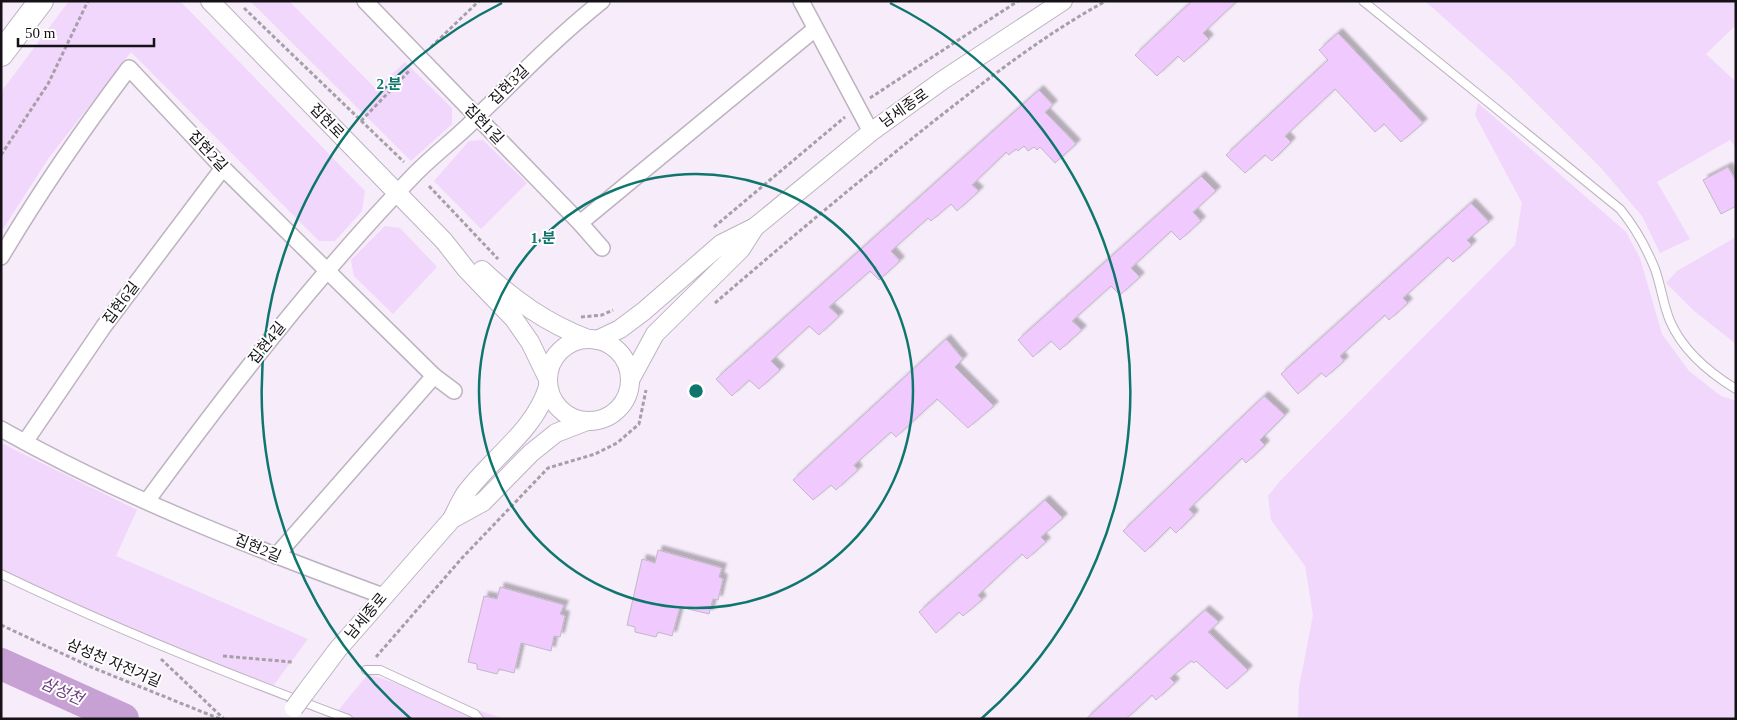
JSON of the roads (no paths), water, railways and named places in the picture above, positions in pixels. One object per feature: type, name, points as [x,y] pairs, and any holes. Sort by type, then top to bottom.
[{"type":"highway","points":[[1,54],[41,1]]},
{"type":"street","name":"집현로","points":[[210,1],[444,240],[466,269],[514,319],[530,342],[548,383]]},
{"type":"street","name":"집현3길","points":[[398,193],[477,118],[518,74],[602,1]]},
{"type":"street","points":[[801,1],[870,132]]},
{"type":"street","name":"남세종로","points":[[592,339],[620,329],[644,311],[721,244],[755,227],[870,132],[943,80],[1064,1]]},
{"type":"street","name":"집현1길","points":[[368,2],[477,118],[580,222],[602,248]]},
{"type":"street","points":[[580,222],[815,29]]},
{"type":"street","name":"집현2길","points":[[1,257],[22,221],[80,133],[129,68],[223,168],[434,376],[454,391]]},
{"type":"street","name":"집현6길","points":[[25,442],[104,326],[223,168]]},
{"type":"street","name":"집현4길","points":[[147,501],[228,391],[327,270],[398,193]]},
{"type":"street","name":"남세종로","points":[[630,380],[655,334],[741,249],[755,227]]},
{"type":"street","name":"집현로","points":[[444,240],[470,258],[502,288],[532,312],[560,328],[592,339]]},
{"type":"street","points":[[592,339],[606,343],[621,354],[626,362],[630,380],[623,402],[614,412],[601,419],[587,421],[574,418],[562,411],[553,400],[548,383],[553,360],[562,349],[579,340],[592,339]]},
{"type":"street","points":[[276,556],[434,376]]},
{"type":"street","name":"남세종로","points":[[290,713],[383,596],[452,519],[465,495],[525,428],[542,405],[548,383]]},
{"type":"street","name":"남세종로","points":[[452,519],[483,502],[531,453],[556,433],[587,421]]},
{"type":"street","name":"집현2길","points":[[1,429],[147,501],[276,556],[383,596]]},
{"type":"lane","points":[[1363,1],[1620,209],[1640,236],[1655,270],[1671,322],[1683,343],[1701,365],[1736,389]]},
{"type":"lane","points":[[1,574],[84,614],[141,638],[236,677],[348,719]]},
{"type":"lane","points":[[366,670],[380,670],[474,714],[479,719]]},
{"type":"waterway","name":"삼성천","points":[[1,664],[123,719]]}]
